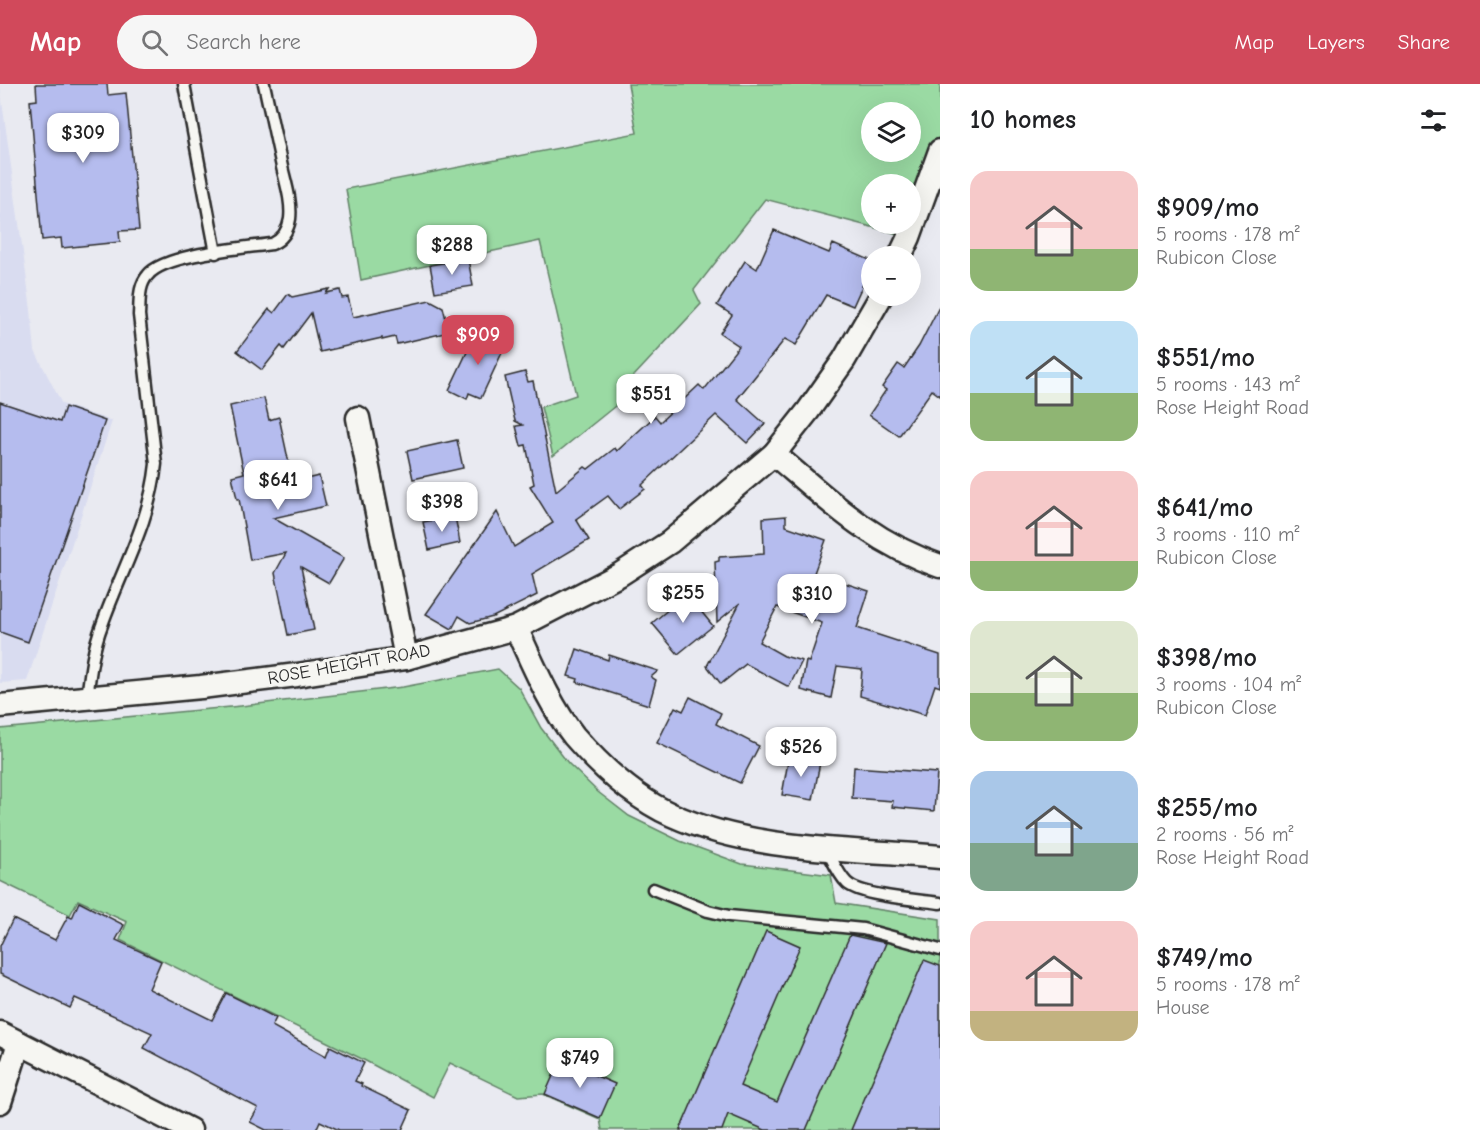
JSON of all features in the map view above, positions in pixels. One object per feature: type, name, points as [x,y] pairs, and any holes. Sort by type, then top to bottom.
[{"type":"street","points":[[905,246],[940,151]]},
{"type":"street","name":"ROSE HEIGHT ROAD","points":[[0,706],[265,679],[406,658],[516,628],[619,575],[670,542],[774,454],[844,360],[875,306]]},
{"type":"street","points":[[358,418],[406,658]]},
{"type":"street","points":[[774,454],[847,517],[883,541],[920,560],[940,566]]},
{"type":"street","points":[[516,628],[546,691],[573,734],[597,760],[637,795],[672,815],[711,829],[784,844],[940,857]]},
{"type":"street","points":[[0,1102],[9,1038],[190,1130]]},
{"type":"lane","points":[[184,84],[216,253]]},
{"type":"lane","points":[[87,698],[101,626],[149,507],[154,481],[156,464],[139,315],[142,284],[156,268],[174,260],[272,244],[284,236],[290,222],[291,210],[264,84]]},
{"type":"lane","points":[[825,848],[838,871],[852,886],[874,893],[940,903]]},
{"type":"lane","points":[[653,889],[708,911],[729,916],[863,929],[940,950]]},
{"type":"shaded area","points":[[0,87],[35,351],[62,404],[112,421],[27,681],[0,683]]},
{"type":"green space","points":[[628,84],[940,84],[940,154],[921,207],[921,174],[861,174],[861,224],[765,199],[694,290],[701,304],[633,377],[640,386],[553,456],[541,407],[576,395],[540,241],[361,280],[346,189],[637,133]]},
{"type":"green space","points":[[498,669],[519,688],[541,728],[568,763],[598,792],[629,816],[680,841],[742,864],[831,875],[836,903],[940,919],[940,1130],[602,1130],[600,1119],[543,1094],[518,1096],[450,1063],[433,1097],[362,1059],[120,940],[127,922],[78,900],[70,915],[0,881],[0,729],[241,706],[403,687]]},
{"type":"building","points":[[36,84],[107,84],[108,95],[126,93],[139,230],[119,231],[120,242],[62,248],[61,238],[42,240],[30,101],[37,100]]},
{"type":"building","points":[[774,230],[829,253],[833,244],[861,256],[861,288],[853,306],[826,295],[796,345],[785,339],[737,399],[765,424],[747,443],[716,415],[642,485],[645,489],[619,509],[608,496],[576,519],[589,540],[532,574],[537,595],[493,617],[470,623],[459,616],[452,629],[426,614],[497,512],[514,547],[553,523],[530,486],[534,484],[526,445],[521,446],[516,426],[523,425],[515,421],[505,377],[525,372],[528,382],[533,381],[556,491],[585,467],[588,469],[615,448],[617,451],[655,416],[660,422],[699,385],[704,390],[739,346],[720,333],[732,315],[717,305],[745,261],[757,269]]},
{"type":"building","points":[[468,259],[473,286],[435,292],[430,265]]},
{"type":"building","points":[[329,289],[326,293],[340,290],[342,298],[348,297],[353,317],[430,300],[443,307],[449,332],[397,344],[395,337],[382,340],[382,338],[320,352],[311,313],[284,349],[281,346],[262,370],[237,351],[269,309],[274,313],[288,294],[292,297]]},
{"type":"building","points":[[940,305],[940,396],[932,390],[899,436],[869,415],[886,390],[882,387],[898,364],[904,368],[919,346]]},
{"type":"building","points":[[477,331],[506,344],[481,398],[469,393],[467,399],[449,390]]},
{"type":"building","points":[[264,398],[269,420],[279,417],[293,482],[319,476],[326,506],[273,518],[344,558],[329,583],[301,567],[314,630],[288,635],[275,573],[286,553],[250,560],[239,499],[237,499],[232,476],[244,473],[230,406]]},
{"type":"building","points":[[0,402],[60,422],[65,407],[105,421],[28,642],[0,632]]},
{"type":"building","points":[[457,440],[463,468],[413,479],[407,451]]},
{"type":"building","points":[[455,516],[460,543],[429,550],[423,522]]},
{"type":"building","points":[[786,516],[786,526],[826,540],[814,573],[869,591],[857,628],[940,655],[940,687],[935,685],[925,715],[860,696],[862,669],[837,666],[831,698],[801,690],[806,661],[809,662],[822,623],[777,607],[759,642],[784,656],[802,661],[789,687],[746,664],[721,684],[707,666],[740,603],[717,622],[715,562],[719,561],[719,557],[764,554],[763,518]]},
{"type":"building","points":[[687,594],[713,626],[678,654],[652,623]]},
{"type":"building","points":[[577,649],[608,660],[609,655],[658,671],[651,677],[656,680],[649,705],[577,682],[578,679],[568,676]]},
{"type":"building","points":[[690,697],[721,713],[716,724],[759,746],[740,783],[657,743],[675,707],[683,711]]},
{"type":"building","points":[[789,756],[820,762],[813,800],[782,795]]},
{"type":"building","points":[[854,767],[937,773],[934,811],[892,807],[893,801],[852,798]]},
{"type":"building","points":[[79,902],[124,925],[116,940],[161,961],[149,989],[212,1020],[226,993],[276,1018],[272,1026],[326,1056],[330,1046],[364,1063],[355,1081],[411,1110],[402,1130],[339,1130],[320,1121],[316,1130],[266,1130],[250,1122],[258,1108],[144,1048],[152,1033],[75,998],[70,1008],[0,974],[0,946],[13,919],[55,940],[68,916],[72,918]]},
{"type":"building","points":[[766,931],[800,946],[740,1086],[777,1102],[850,935],[886,943],[806,1130],[765,1130],[728,1114],[722,1130],[680,1130]]},
{"type":"building","points":[[924,960],[940,966],[940,1130],[851,1130]]},
{"type":"building","points":[[560,1060],[615,1084],[600,1118],[545,1094]]}]
